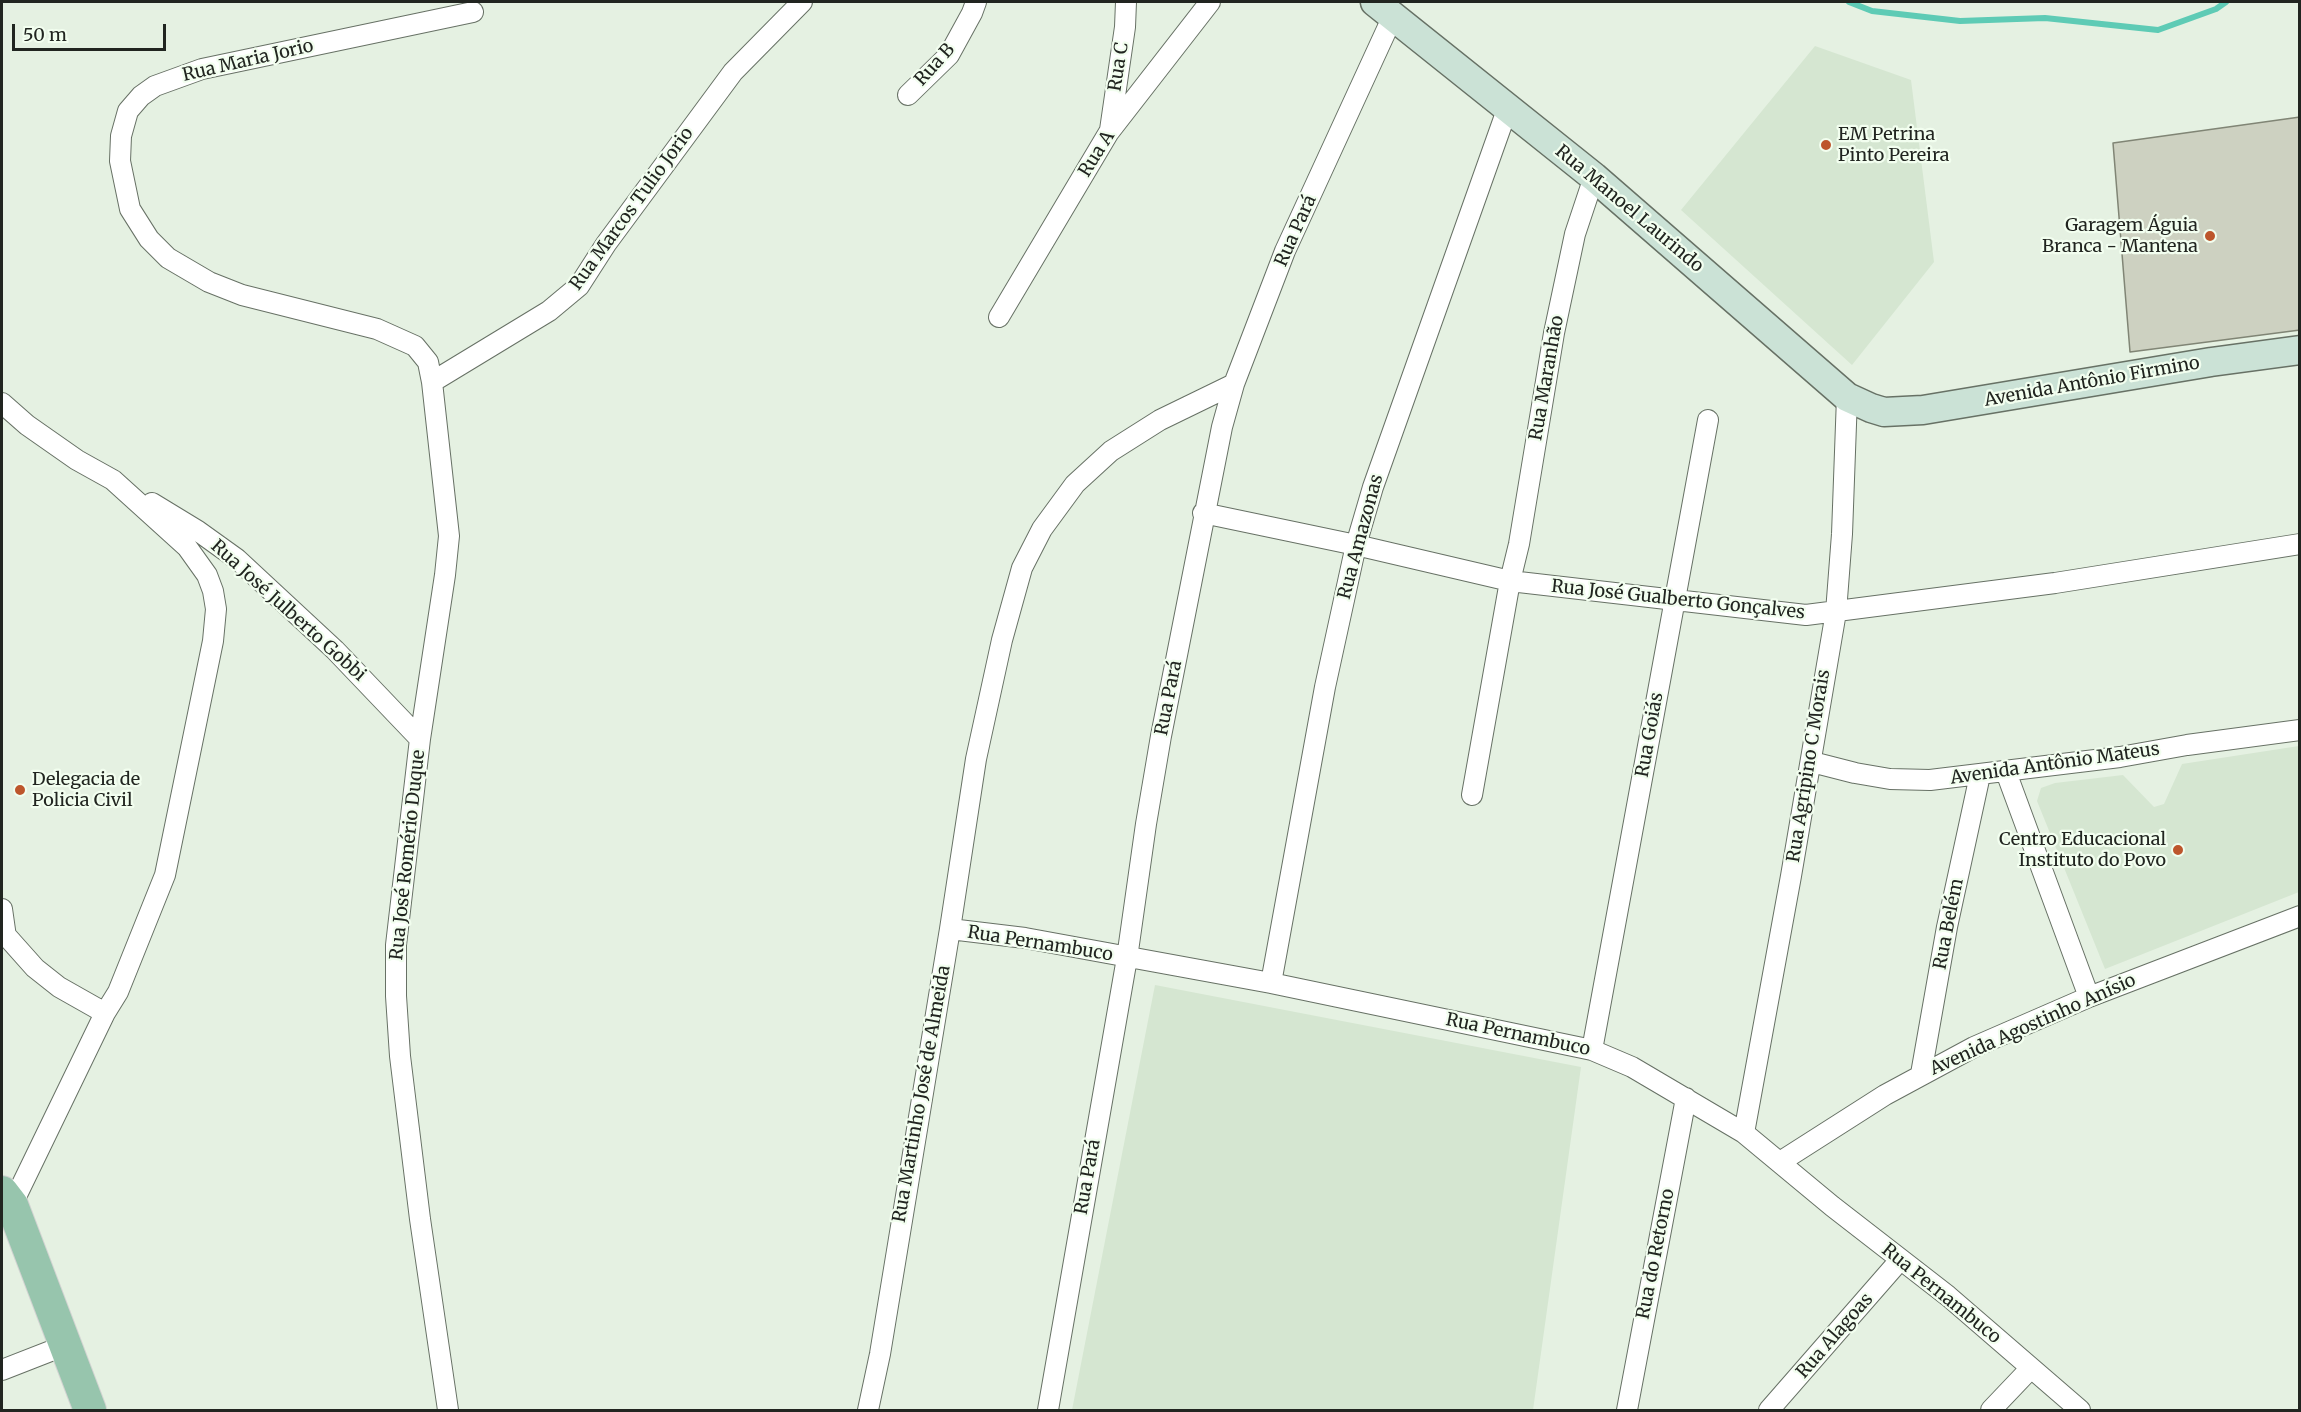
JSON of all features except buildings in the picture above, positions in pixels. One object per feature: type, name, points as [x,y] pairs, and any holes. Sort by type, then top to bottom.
[{"type":"main road","points":[[7,1198],[90,1410]]},
{"type":"street","name":"Rua Marcos Tulio Jorio","points":[[432,382],[549,311],[579,286],[606,244],[734,72],[802,2]]},
{"type":"street","name":"Rua B","points":[[908,95],[949,55],[976,2]]},
{"type":"street","name":"Rua C","points":[[1109,132],[1125,27],[1126,2]]},
{"type":"street","name":"Rua A","points":[[999,316],[1109,132],[1210,2]]},
{"type":"street","name":"Rua Manoel Laurindo","points":[[1384,9],[1594,177],[1847,397],[1884,412]]},
{"type":"street","name":"Rua Pará","points":[[1048,1410],[1127,958],[1146,824],[1203,513],[1222,427],[1234,384],[1285,251],[1384,9]]},
{"type":"street","name":"Rua Maria Jorio","points":[[376,329],[243,295],[209,282],[168,258],[149,239],[130,209],[120,161],[121,136],[128,111],[141,96],[155,86],[202,69],[473,12]]},
{"type":"street","name":"Rua Amazonas","points":[[1270,983],[1324,687],[1356,545],[1389,442],[1508,107]]},
{"type":"street","name":"Rua Maranhão","points":[[1472,795],[1510,581],[1519,544],[1557,322],[1575,234],[1594,177]]},
{"type":"street","name":"Rua José Romério Duque","points":[[376,329],[415,346],[428,362],[449,536],[420,739],[396,945],[396,996],[400,1056],[420,1219],[448,1410]]},
{"type":"street","name":"Avenida Antônio Firmino","points":[[1884,412],[1923,410],[2211,362],[2300,350]]},
{"type":"street","name":"Rua Martinho José de Almeida","points":[[868,1410],[880,1354],[888,1292],[950,929],[976,759],[1002,639],[1022,568],[1042,529],[1075,484],[1111,451],[1160,420],[1234,384]]},
{"type":"street","name":"Rua Agripino C Morais","points":[[1744,1133],[1812,762],[1823,679],[1836,612],[1842,534],[1847,397]]},
{"type":"street","name":"Rua José Julberto Gobbi","points":[[2,403],[27,425],[77,460],[198,531],[237,559],[335,650],[420,739]]},
{"type":"street","name":"Rua Goiás","points":[[1592,1050],[1708,420]]},
{"type":"street","name":"Rua José Julberto Gobbi","points":[[7,1198],[118,992],[165,875],[213,641],[216,609],[207,575],[187,547],[113,480]]},
{"type":"street","name":"Rua José Gualberto Gonçalves","points":[[1203,513],[1356,545],[1510,581],[1793,615],[1836,612],[2055,583],[2300,544]]},
{"type":"street","name":"Avenida Antônio Mateus","points":[[1812,762],[1890,779],[1930,780],[2121,757],[2187,745],[2300,730]]},
{"type":"street","points":[[2006,772],[2089,997]]},
{"type":"street","name":"Rua Belém","points":[[1921,1074],[1947,927],[1980,775]]},
{"type":"street","points":[[2,909],[4,934],[35,968],[59,987],[105,1013]]},
{"type":"street","name":"Avenida Agostinho Anísio","points":[[1780,1162],[1921,1074],[1974,1047],[2089,997],[2300,916]]},
{"type":"street","name":"Rua Pernambuco","points":[[950,929],[1025,938],[1270,983],[1592,1050],[1632,1066],[1744,1133],[1900,1260],[1948,1296],[2080,1410]]},
{"type":"street","name":"Rua do Retorno","points":[[1627,1410],[1686,1098]]},
{"type":"street","name":"Rua Alagoas","points":[[1769,1410],[1900,1260]]},
{"type":"street","points":[[2,1370],[66,1346]]},
{"type":"street","points":[[1991,1410],[2030,1369]]},
{"type":"shaded area","name":"EM Petrina Pinto Pereira","points":[[1815,46],[1911,80],[1934,262],[1852,365],[1681,210]]},
{"type":"shaded area","name":"Centro Educacional Instituto do Povo","points":[[2299,746],[2299,892],[2105,969],[2037,801],[2041,788],[2055,783],[2123,775],[2154,807],[2164,804],[2182,764]]},
{"type":"shaded area","points":[[1155,985],[1581,1067],[1533,1410],[1072,1410]]},
{"type":"waterway","points":[[1849,2],[1872,11],[1960,21],[2045,18],[2158,30],[2216,9],[2226,2]]},
{"type":"place","name":"EM Petrina Pinto Pereira","points":[[1826,145]]},
{"type":"place","name":"Garagem Águia Branca - Mantena","points":[[2210,236]]},
{"type":"place","name":"Delegacia de Policia Civil","points":[[20,790]]},
{"type":"place","name":"Centro Educacional Instituto do Povo","points":[[2178,850]]}]
